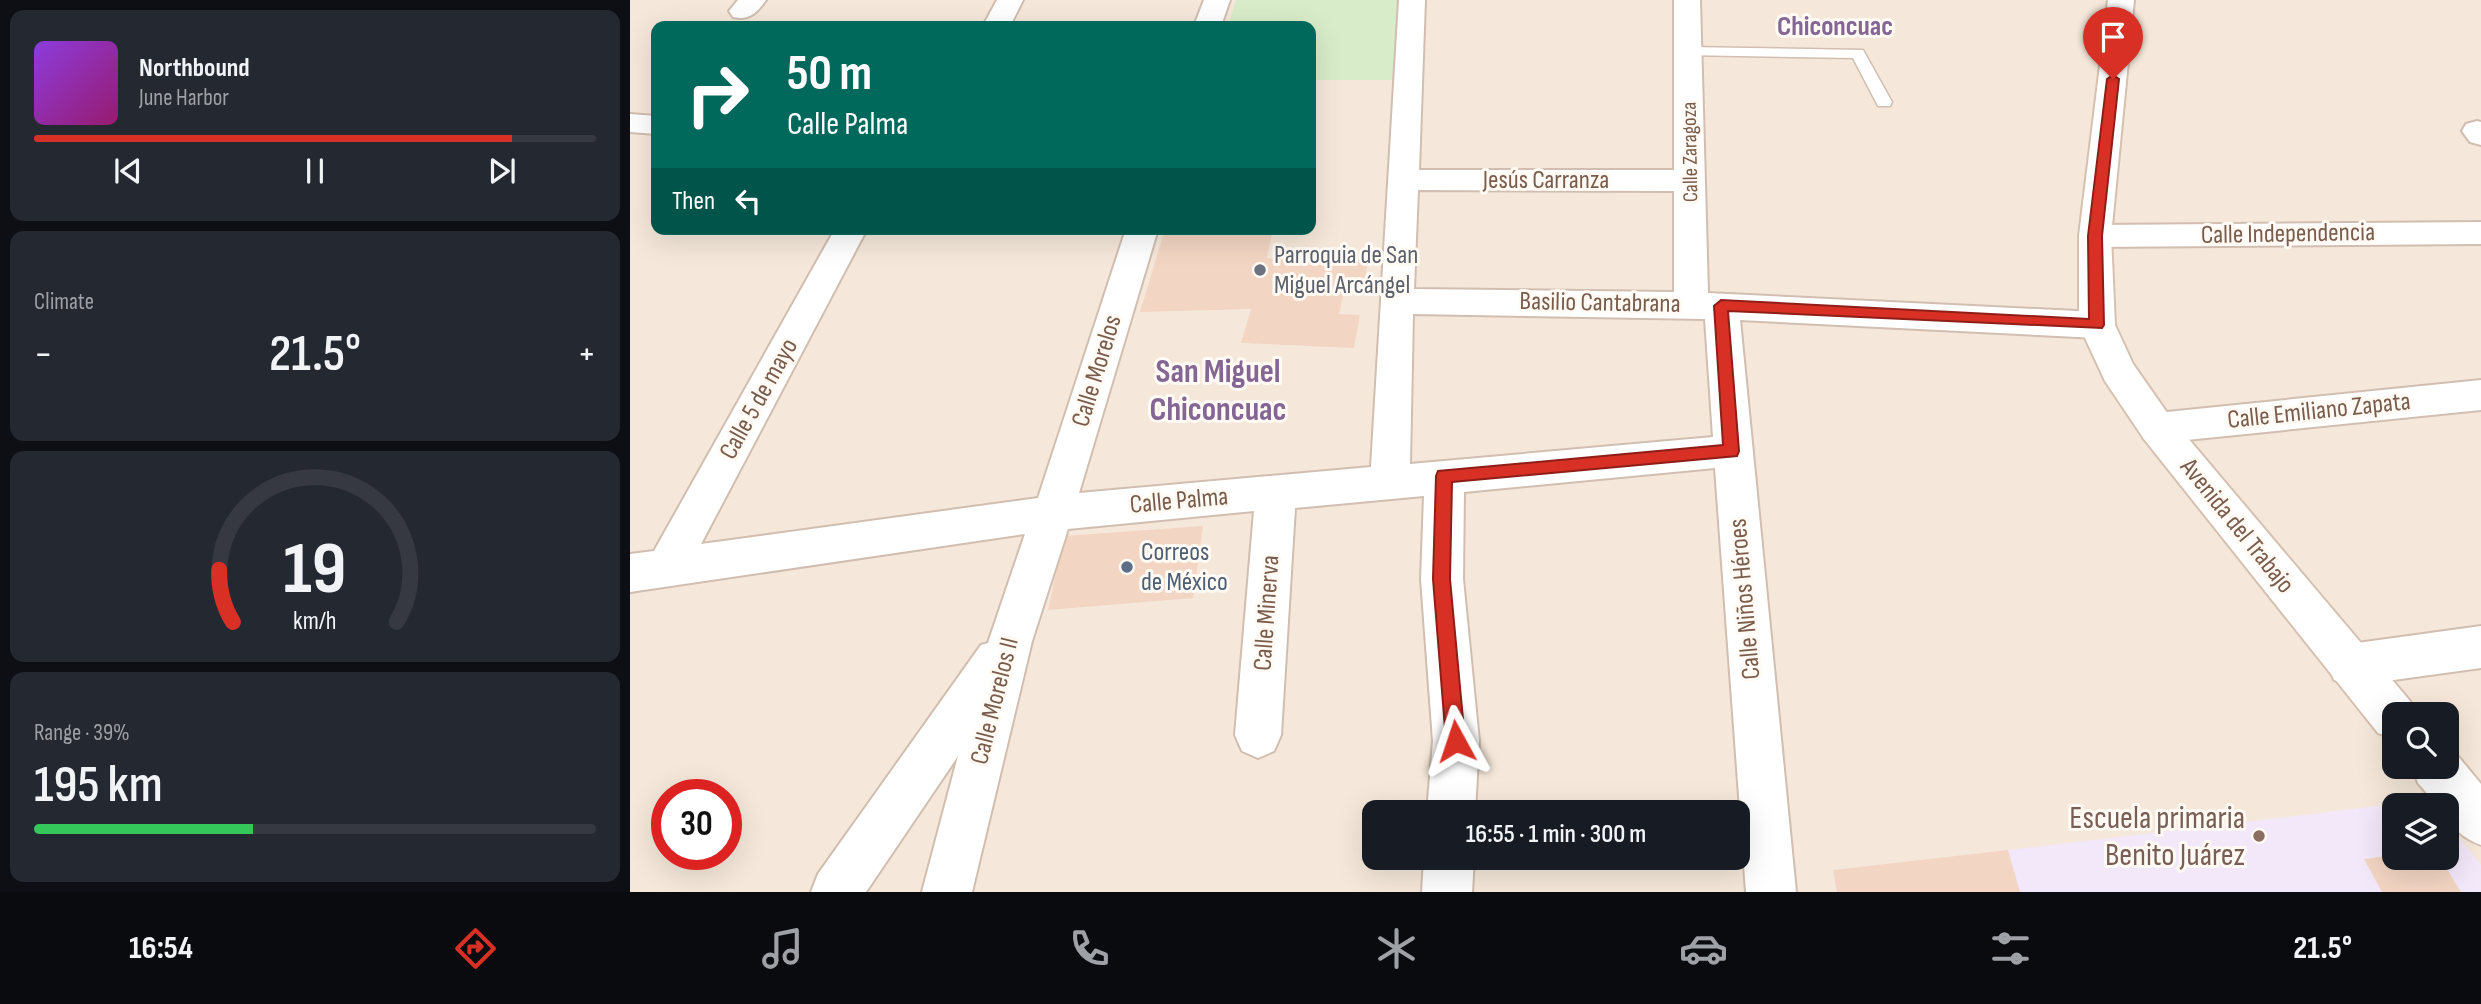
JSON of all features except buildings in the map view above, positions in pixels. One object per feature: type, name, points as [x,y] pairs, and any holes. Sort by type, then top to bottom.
[{"type":"street","points":[[1000,21],[1010,0]]},
{"type":"street","points":[[1210,21],[1217,0]]},
{"type":"street","points":[[1390,480],[1396,301],[1412,0]]},
{"type":"street","name":"Calle Zaragoza","points":[[1687,0],[1691,181],[1706,305]]},
{"type":"street","points":[[2097,325],[2095,236],[2121,0]]},
{"type":"street","points":[[630,123],[651,125]]},
{"type":"street","name":"Jesús Carranza","points":[[1402,180],[1691,181]]},
{"type":"street","name":"Calle Independencia","points":[[2095,236],[2481,233]]},
{"type":"street","name":"Calle 5 de mayo","points":[[649,570],[847,235]]},
{"type":"street","name":"Calle Morelos","points":[[1053,513],[1140,235]]},
{"type":"street","name":"Basilio Cantabrana","points":[[1396,301],[1706,305],[2097,325]]},
{"type":"street","name":"Calle Niños Héroes","points":[[1706,305],[1731,451],[1771,892]]},
{"type":"street","name":"Avenida del Trabajo","points":[[2097,325],[2118,371],[2157,428],[2382,703]]},
{"type":"street","name":"Calle Emiliano Zapata","points":[[2157,428],[2481,395]]},
{"type":"street","name":"Calle Palma","points":[[649,570],[1053,513],[1390,480],[1731,451]]},
{"type":"street","points":[[1444,476],[1442,579],[1456,741],[1452,800]]},
{"type":"street","name":"Calle Minerva","points":[[1258,735],[1276,492]]},
{"type":"street","name":"Calle Morelos II","points":[[947,892],[1010,641],[1053,513]]},
{"type":"street","points":[[836,892],[1010,641]]},
{"type":"street","points":[[2350,665],[2481,647]]},
{"type":"street","points":[[2446,779],[2481,821]]},
{"type":"street","points":[[1447,892],[1448,870]]},
{"type":"lane","points":[[1688,51],[1858,54],[1884,102]]},
{"type":"shaded area","points":[[630,0],[2481,0],[2481,892],[630,892]]},
{"type":"shaded area","name":"Escuela primaria Benito Juárez","points":[[2382,805],[2382,870],[2459,870],[2459,838],[2481,865],[2481,892],[1837,892],[1833,871]]},
{"type":"green space","points":[[1236,0],[1399,0],[1394,80],[1316,80],[1316,21],[1230,21]]},
{"type":"place","name":"Parroquia de San Miguel Arcángel","points":[[1260,270]]},
{"type":"place","name":"Correos de México","points":[[1127,567]]},
{"type":"place","name":"Escuela primaria Benito Juárez","points":[[2259,836]]},
{"type":"district","name":"Chiconcuac","points":[[1835,26]]},
{"type":"district","name":"San Miguel Chiconcuac","points":[[1218,391]]},
{"type":"route","points":[[1456,741],[1442,579],[1444,476],[1731,451],[1721,306],[2097,325],[2095,236],[2113,79]]}]
